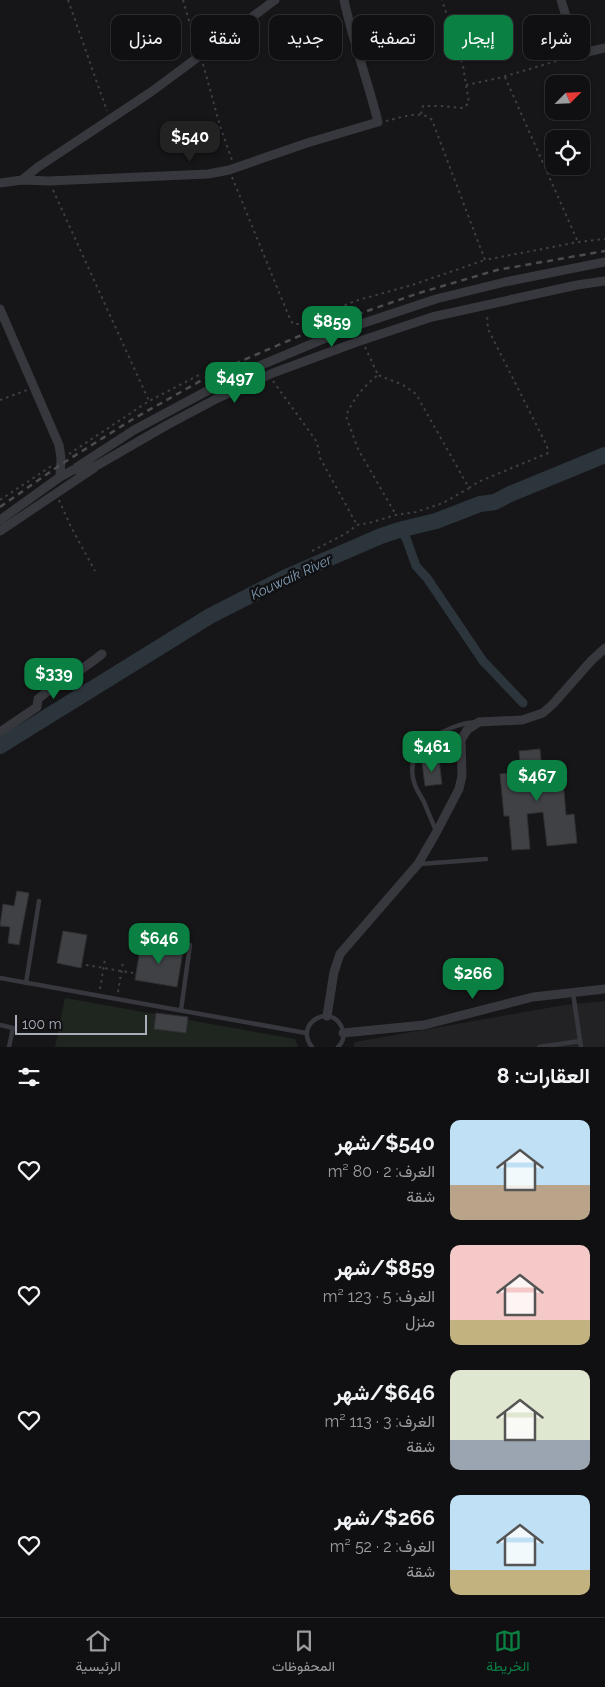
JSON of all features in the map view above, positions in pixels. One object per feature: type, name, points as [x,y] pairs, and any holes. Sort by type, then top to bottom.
[{"type":"street","points":[[255,15],[275,0]]},
{"type":"street","points":[[1,180],[53,181],[208,174],[232,169],[306,143],[378,122],[353,40],[344,0]]},
{"type":"street","points":[[561,0],[566,15]]},
{"type":"street","points":[[590,51],[605,48]]},
{"type":"street","points":[[22,180],[195,60]]},
{"type":"street","points":[[48,161],[45,166],[45,172],[53,181]]},
{"type":"street","points":[[0,520],[60,477],[134,430],[235,376],[352,327],[436,299],[505,282],[605,262]]},
{"type":"street","points":[[0,531],[96,466],[200,408],[269,375],[362,340],[432,317],[487,304],[605,281]]},
{"type":"street","points":[[0,310],[2,322],[59,445],[61,460],[60,477]]},
{"type":"street","points":[[73,470],[96,466]]},
{"type":"street","points":[[327,1016],[334,972],[340,954],[418,864],[456,796],[461,783],[460,747],[463,735],[472,725],[479,722],[522,720],[542,712],[553,704],[605,648]]},
{"type":"street","points":[[0,732],[37,707],[38,699],[55,685],[86,668],[102,654]]},
{"type":"street","points":[[343,1033],[424,1025],[533,997],[605,989]]},
{"type":"lane","points":[[436,833],[411,773],[415,755],[424,743],[435,736],[462,723],[479,722]]},
{"type":"lane","points":[[418,864],[486,860]]},
{"type":"lane","points":[[26,983],[39,901]]},
{"type":"lane","points":[[153,939],[190,945],[181,1010]]},
{"type":"lane","points":[[0,978],[306,1033]]},
{"type":"lane","points":[[573,993],[581,1047]]},
{"type":"lane","points":[[312,1047],[307,1039],[308,1027],[315,1018],[327,1016],[338,1021],[343,1033],[343,1039],[338,1047]]},
{"type":"lane","points":[[0,1025],[13,1028],[9,1047]]},
{"type":"lane","points":[[538,1047],[580,1040]]},
{"type":"path","points":[[68,0],[109,119]]},
{"type":"path","points":[[183,0],[191,26]]},
{"type":"path","points":[[421,114],[423,106],[462,108],[469,103],[463,66],[442,0]]},
{"type":"path","points":[[201,60],[232,169],[290,319],[294,324],[300,324],[355,301],[412,285],[485,260],[578,242],[605,239]]},
{"type":"path","points":[[466,84],[504,76],[559,60]]},
{"type":"path","points":[[504,76],[578,242]]},
{"type":"path","points":[[378,122],[421,114],[427,115],[432,120],[485,260]]},
{"type":"path","points":[[53,181],[148,402]]},
{"type":"path","points":[[312,551],[345,534],[357,525],[416,512],[443,503],[478,482],[548,453],[547,446],[488,329],[487,304]]},
{"type":"path","points":[[362,340],[378,375],[403,385],[416,394],[469,488]]},
{"type":"path","points":[[0,500],[148,402],[199,375]]},
{"type":"path","points":[[269,375],[317,442],[320,458],[357,525]]},
{"type":"path","points":[[378,375],[356,397],[346,416],[358,449],[396,515]]},
{"type":"path","points":[[0,400],[34,388]]},
{"type":"path","points":[[57,494],[71,527],[95,571]]},
{"type":"path","points":[[99,996],[105,959]]},
{"type":"path","points":[[117,999],[123,962]]},
{"type":"path","points":[[86,965],[133,973]]},
{"type":"shaded area","points":[[65,998],[295,1039],[298,1047],[55,1047]]},
{"type":"shaded area","points":[[605,1001],[605,1047],[353,1047],[355,1042],[564,1005]]},
{"type":"building","points":[[540,749],[542,770],[562,768],[566,815],[574,814],[577,843],[547,846],[543,812],[527,814],[530,849],[512,850],[509,816],[504,816],[500,774],[521,772],[519,751]]},
{"type":"building","points":[[439,760],[442,784],[425,786],[422,762]]},
{"type":"building","points":[[17,891],[29,893],[19,945],[8,943],[10,927],[0,926],[3,904],[14,906]]},
{"type":"building","points":[[63,931],[87,935],[81,968],[57,963]]},
{"type":"building","points":[[141,943],[183,951],[177,987],[135,980]]},
{"type":"building","points":[[156,1013],[188,1017],[186,1033],[154,1029]]},
{"type":"waterway","name":"Kouwaik River","points":[[0,746],[210,616],[286,577],[381,536],[436,521],[480,504],[495,502],[605,455]]},
{"type":"waterway","points":[[399,530],[406,538],[416,566],[427,578],[483,661],[523,703]]},
{"type":"railway","points":[[0,507],[60,465],[133,419],[218,371],[318,328],[419,293],[497,270],[605,251]]}]
